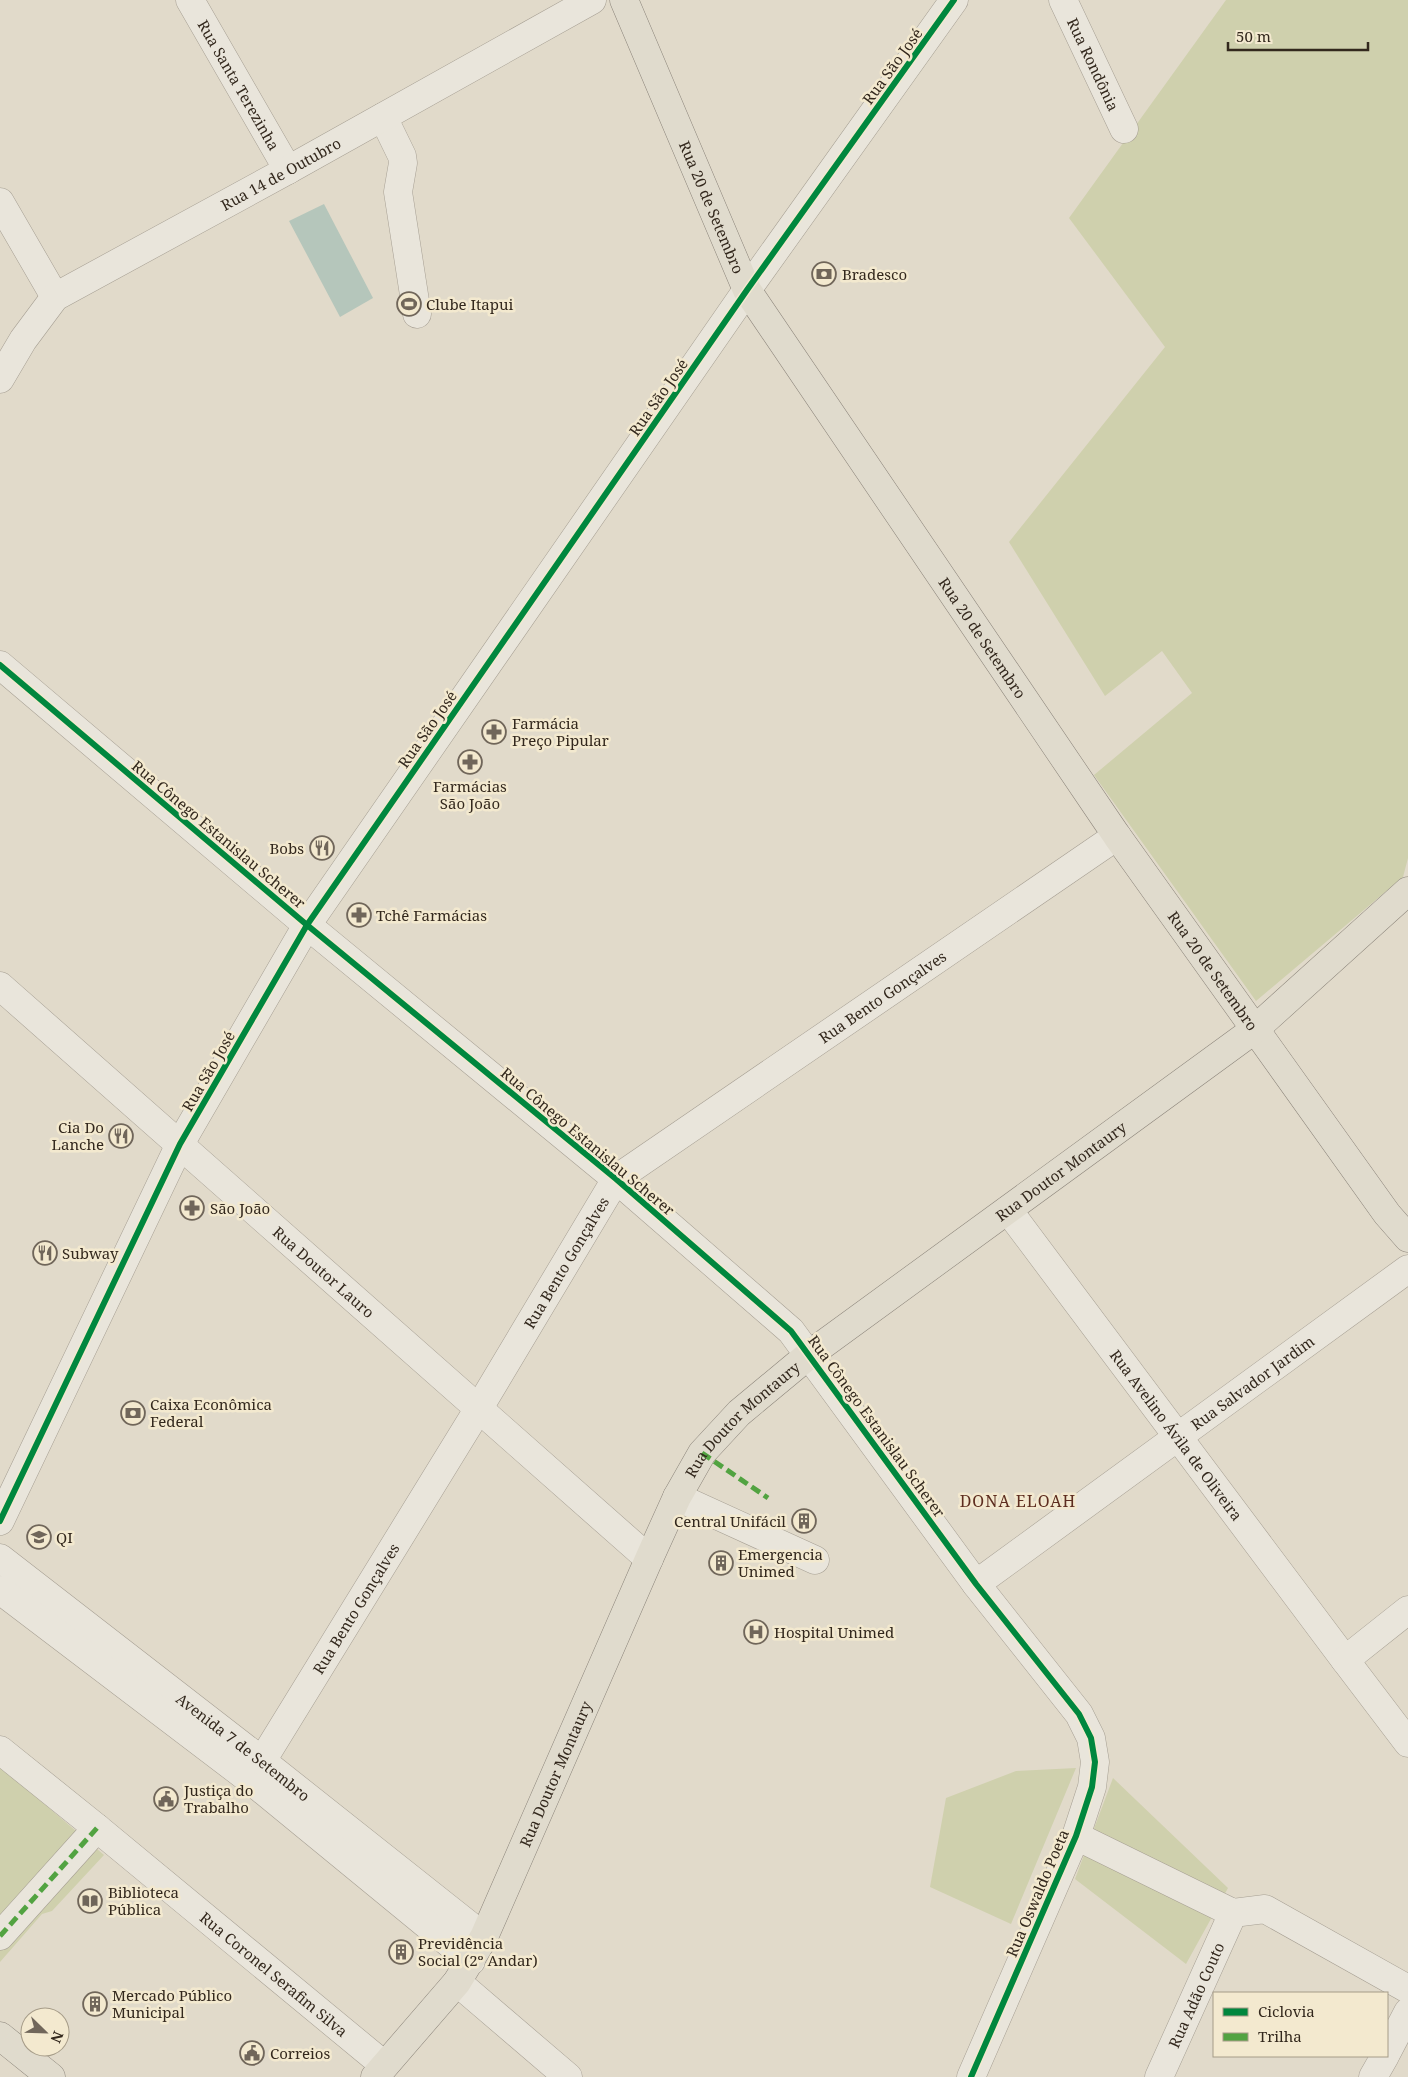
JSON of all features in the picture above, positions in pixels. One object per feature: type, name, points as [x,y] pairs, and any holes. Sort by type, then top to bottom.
[{"type":"main road","name":"Rua 20 de Setembro","points":[[624,0],[747,290],[1117,836],[1387,1214],[1408,1238]]},
{"type":"main road","name":"Rua Doutor Montaury","points":[[379,2071],[464,1971],[484,1937],[649,1559],[677,1497],[702,1453],[738,1413],[810,1354],[1254,1030],[1408,891]]},
{"type":"main road","points":[[0,2036],[51,2077]]},
{"type":"street","name":"Rua Santa Terezinha","points":[[190,0],[288,170]]},
{"type":"street","name":"Rua 14 de Outubro","points":[[0,379],[23,340],[55,297],[288,170],[592,0]]},
{"type":"street","name":"Rua São José","points":[[0,1521],[180,1144],[307,925],[747,290],[954,0]]},
{"type":"street","name":"Rua Rondônia","points":[[1063,0],[1124,128]]},
{"type":"street","points":[[382,117],[402,156],[403,162],[398,192],[417,314]]},
{"type":"street","points":[[0,202],[55,297]]},
{"type":"street","name":"Rua Cônego Estanislau Scherer","points":[[0,665],[307,925],[616,1179],[791,1331],[810,1354],[976,1584],[1078,1714]]},
{"type":"street","name":"Rua Bento Gonçalves","points":[[262,1761],[479,1408],[616,1179],[1117,836]]},
{"type":"street","name":"Rua Doutor Lauro","points":[[0,986],[649,1559]]},
{"type":"street","name":"Rua Avelino Ávila de Oliveira","points":[[1008,1210],[1408,1743]]},
{"type":"street","name":"Rua Salvador Jardim","points":[[976,1584],[1408,1269]]},
{"type":"street","points":[[677,1497],[816,1560]]},
{"type":"street","name":"Avenida 7 de Setembro","points":[[0,1558],[262,1761],[484,1937]]},
{"type":"street","name":"Avenida 7 de Setembro","points":[[0,1590],[254,1783],[464,1971],[568,2077]]},
{"type":"street","points":[[1345,1660],[1408,1610]]},
{"type":"street","name":"Rua Oswaldo Poeta","points":[[971,2077],[1076,1836],[1092,1787],[1095,1762],[1091,1738],[1078,1714]]},
{"type":"street","name":"Rua Coronel Serafim Silva","points":[[0,1750],[97,1828],[379,2071]]},
{"type":"street","points":[[0,1936],[97,1828]]},
{"type":"street","points":[[1076,1836],[1233,1913],[1265,1909],[1408,1989]]},
{"type":"street","name":"Rua Adão Couto","points":[[1159,2077],[1233,1913]]},
{"type":"street","points":[[1388,2050],[1408,2012]]},
{"type":"street","points":[[1374,2077],[1384,2057]]},
{"type":"green space","points":[[1226,0],[1408,0],[1408,858],[1403,877],[1256,1001],[1094,775],[1192,693],[1162,651],[1105,696],[1009,542],[1165,347],[1069,218]]},
{"type":"green space","points":[[0,1766],[104,1855],[52,1911],[42,1914],[0,1962]]},
{"type":"green space","points":[[1076,1768],[1011,1924],[930,1887],[946,1798],[1016,1771]]},
{"type":"green space","points":[[1113,1778],[1228,1888],[1186,1964],[1075,1879]]},
{"type":"shaded area","points":[[324,204],[373,298],[340,317],[289,221]]},
{"type":"marked path","points":[[702,1453],[768,1498]]},
{"type":"marked path","points":[[0,1936],[97,1828]]},
{"type":"cycle path","points":[[0,1521],[180,1144],[307,925],[747,290],[954,0]]},
{"type":"cycle path","points":[[0,665],[307,925],[616,1179],[791,1331],[976,1584],[1079,1714],[1091,1738],[1095,1762],[1092,1787],[1076,1836],[971,2077]]},
{"type":"place","name":"Bradesco","points":[[824,274]]},
{"type":"place","name":"Clube Itapui","points":[[409,304]]},
{"type":"place","name":"Farmácia Preço Pipular","points":[[494,732]]},
{"type":"place","name":"Farmácias São João","points":[[470,762]]},
{"type":"place","name":"Bobs","points":[[322,848]]},
{"type":"place","name":"Tchê Farmácias","points":[[359,915]]},
{"type":"place","name":"Cia Do Lanche","points":[[121,1136]]},
{"type":"place","name":"São João","points":[[192,1208]]},
{"type":"place","name":"Subway","points":[[45,1253]]},
{"type":"place","name":"Caixa Econômica Federal","points":[[133,1413]]},
{"type":"place","name":"Central Unifácil","points":[[804,1521]]},
{"type":"place","name":"QI","points":[[39,1537]]},
{"type":"place","name":"Emergencia Unimed","points":[[721,1563]]},
{"type":"place","name":"Hospital Unimed","points":[[756,1632]]},
{"type":"place","name":"Justiça do Trabalho","points":[[166,1799]]},
{"type":"place","name":"Biblioteca Pública","points":[[90,1901]]},
{"type":"place","name":"Previdência Social (2º Andar)","points":[[401,1952]]},
{"type":"place","name":"Mercado Público Municipal","points":[[95,2004]]},
{"type":"place","name":"Correios","points":[[252,2053]]},
{"type":"district","name":"DONA ELOAH","points":[[1018,1501]]}]
